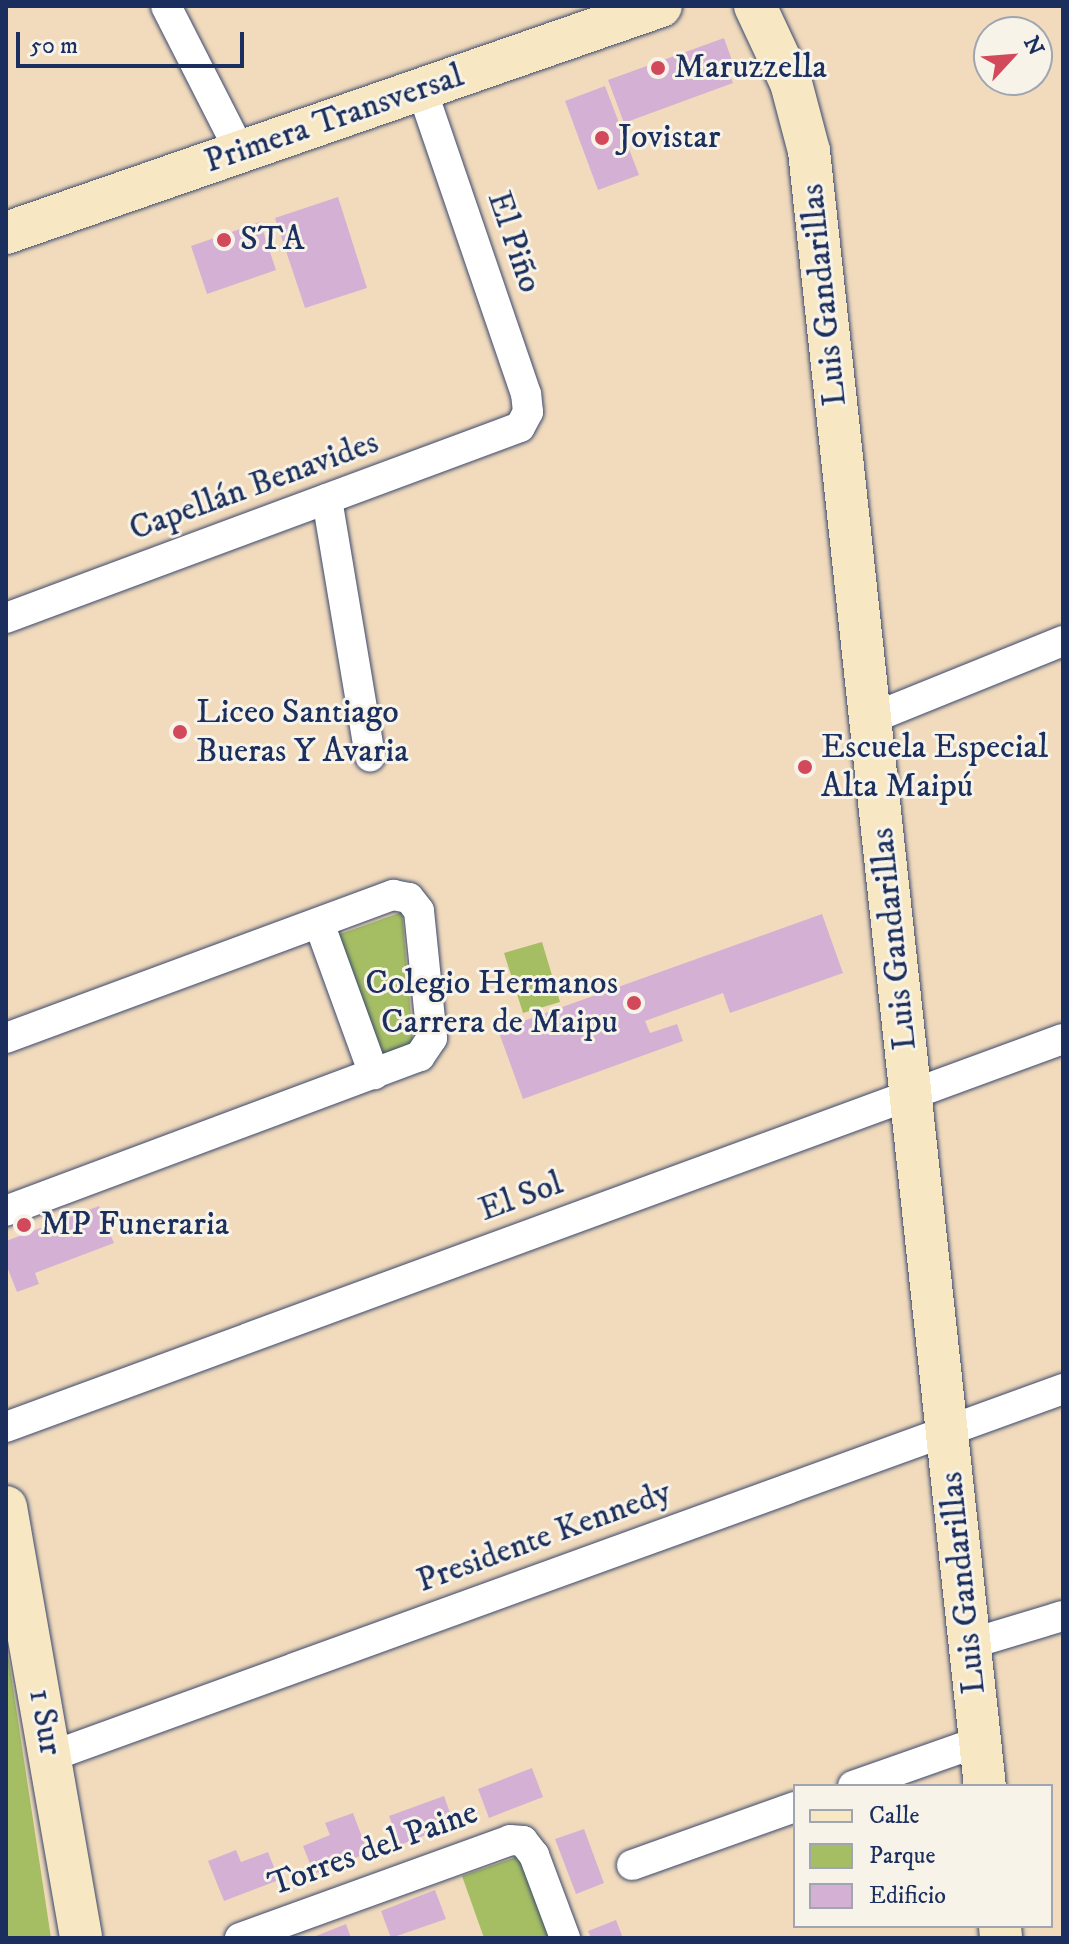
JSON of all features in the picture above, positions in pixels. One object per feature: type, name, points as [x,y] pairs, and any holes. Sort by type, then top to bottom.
[{"type":"street","points":[[166,6],[240,151]]},
{"type":"street","name":"Primera Transversal","points":[[6,233],[661,6]]},
{"type":"street","name":"Luis Gandarillas","points":[[755,6],[791,83],[809,151],[985,1784]]},
{"type":"street","name":"El Piño","points":[[421,88],[526,394],[525,420]]},
{"type":"street","name":"Capellán Benavides","points":[[6,618],[514,431],[525,420]]},
{"type":"street","points":[[327,499],[370,756]]},
{"type":"street","points":[[870,719],[1063,641]]},
{"type":"street","points":[[6,1038],[393,895],[409,898],[419,911],[432,1038],[420,1056],[6,1211]]},
{"type":"street","points":[[319,923],[374,1074]]},
{"type":"street","name":"El Sol","points":[[6,1427],[1063,1039]]},
{"type":"street","name":"Presidente Kennedy","points":[[52,1756],[1063,1389]]},
{"type":"street","name":"1 Sur","points":[[6,1507],[52,1756],[81,1938]]},
{"type":"street","points":[[970,1644],[1063,1616]]},
{"type":"street","points":[[859,1784],[981,1741]]},
{"type":"street","points":[[632,1865],[793,1808]]},
{"type":"street","name":"Torres del Paine","points":[[240,1938],[510,1840],[523,1841],[534,1855],[565,1938]]},
{"type":"green space","points":[[402,912],[414,1051],[377,1065],[332,937]]},
{"type":"green space","points":[[542,942],[560,1002],[523,1013],[504,953]]},
{"type":"green space","points":[[8,1655],[51,1938],[6,1938]]},
{"type":"green space","points":[[525,1854],[554,1938],[484,1938],[462,1876]]},
{"type":"building","points":[[724,38],[734,66],[727,68],[733,83],[624,123],[608,80]]},
{"type":"building","name":"Jovistar","points":[[605,86],[639,175],[598,190],[565,101]]},
{"type":"building","points":[[338,197],[367,288],[305,308],[275,218]]},
{"type":"building","points":[[260,222],[276,270],[207,294],[191,246]]},
{"type":"building","name":"Colegio Hermanos Carrera de Maipu","points":[[822,914],[843,973],[730,1013],[723,993],[645,1021],[650,1033],[677,1024],[683,1041],[523,1099],[498,1030]]},
{"type":"building","points":[[99,1206],[114,1243],[35,1273],[39,1284],[17,1292],[6,1264],[6,1241]]},
{"type":"building","points":[[532,1768],[543,1797],[489,1818],[478,1789]]},
{"type":"building","points":[[444,1796],[454,1824],[400,1845],[389,1816]]},
{"type":"building","points":[[353,1813],[368,1853],[314,1874],[303,1846],[330,1835],[325,1823]]},
{"type":"building","points":[[584,1829],[604,1883],[576,1894],[555,1839]]},
{"type":"building","points":[[236,1850],[241,1862],[268,1852],[279,1880],[224,1901],[208,1861]]},
{"type":"building","points":[[435,1890],[446,1919],[391,1938],[381,1911]]},
{"type":"building","points":[[616,1920],[623,1938],[591,1938],[588,1931]]},
{"type":"building","points":[[346,1924],[351,1938],[311,1938]]},
{"type":"place","name":"Maruzzella","points":[[658,68]]},
{"type":"place","name":"Jovistar","points":[[602,138]]},
{"type":"place","name":"STA","points":[[224,240]]},
{"type":"place","name":"Liceo Santiago Bueras Y Avaria","points":[[180,732]]},
{"type":"place","name":"Escuela Especial Alta Maipú","points":[[805,767]]},
{"type":"place","name":"Colegio Hermanos Carrera de Maipu","points":[[634,1003]]},
{"type":"place","name":"MP Funeraria","points":[[24,1225]]}]
